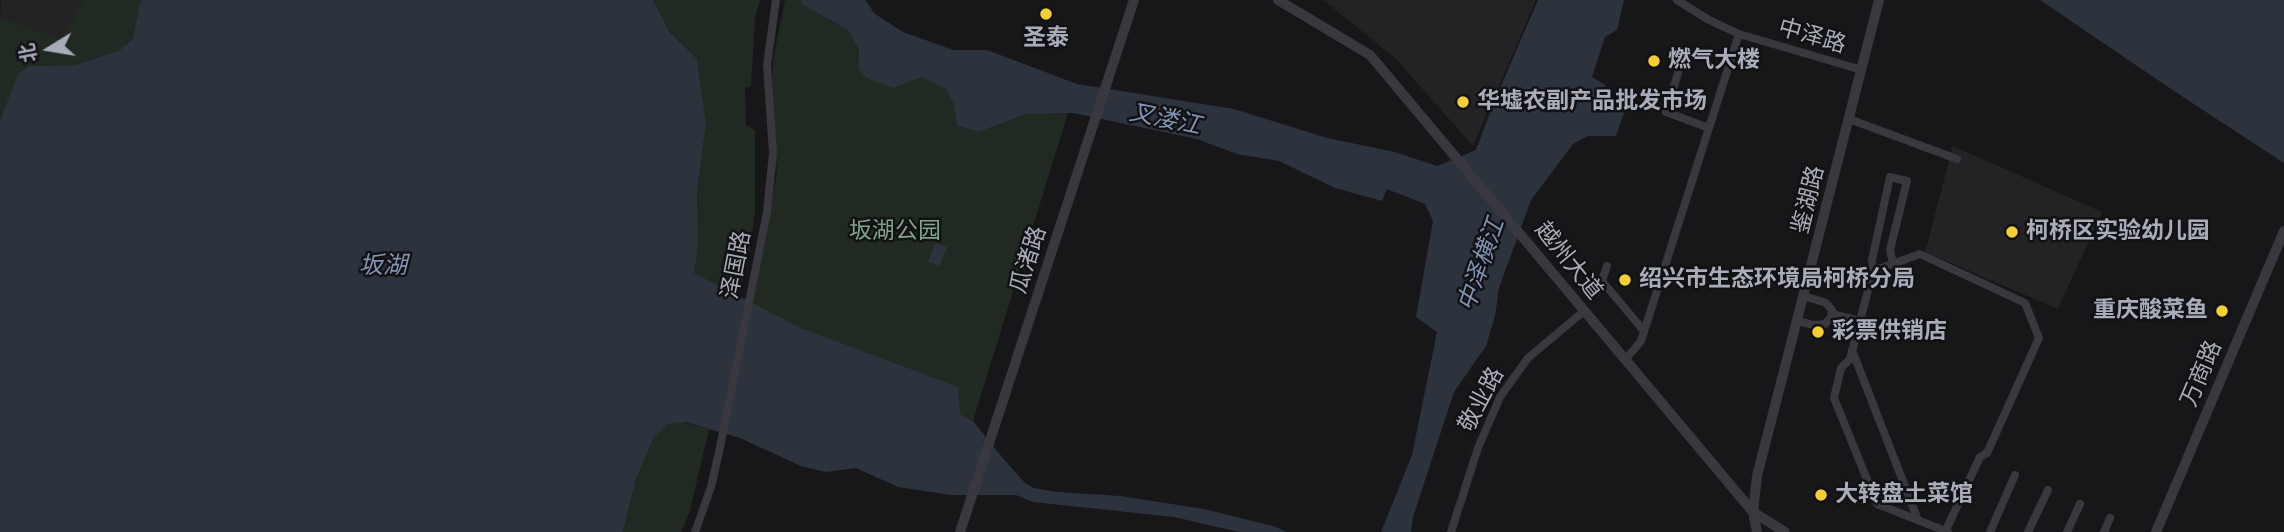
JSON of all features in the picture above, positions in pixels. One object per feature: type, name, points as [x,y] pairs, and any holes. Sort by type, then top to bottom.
[{"type":"street","name":"泽国路","points":[[695,532],[711,487],[719,452],[767,212],[773,153],[767,65],[776,0]]},
{"type":"street","name":"瓜渚路","points":[[960,532],[1134,0]]},
{"type":"street","name":"越州大道","points":[[1278,0],[1370,55],[1415,105],[1753,512],[1785,532]]},
{"type":"street","name":"中泽路","points":[[1677,0],[1709,20],[1739,34],[1862,71]]},
{"type":"street","name":"鉴湖路","points":[[1757,532],[1753,512],[1757,476],[1879,0]]},
{"type":"street","points":[[1625,360],[1641,341],[1739,34]]},
{"type":"street","points":[[1684,54],[1666,112],[1709,128]]},
{"type":"street","points":[[1849,120],[1957,159]]},
{"type":"street","points":[[1873,271],[1894,264],[1920,254],[2025,303],[2039,338],[1987,453],[1980,457],[1947,532],[1877,504],[1834,398],[1842,368],[1850,359],[1873,271],[1872,260],[1891,177],[1907,181],[1890,250],[1894,264]]},
{"type":"street","name":"万商路","points":[[2156,532],[2284,231]]},
{"type":"street","points":[[1607,267],[1602,281],[1644,331]]},
{"type":"street","points":[[1797,321],[1814,325],[1825,324],[1832,314],[1826,303],[1804,296]]},
{"type":"street","name":"敬业路","points":[[1451,532],[1478,448],[1500,397],[1528,358],[1584,311]]},
{"type":"street","points":[[1832,314],[1860,321]]},
{"type":"street","points":[[1852,350],[1919,520]]},
{"type":"street","points":[[1990,532],[2015,475]]},
{"type":"street","points":[[2028,532],[2048,490]]},
{"type":"street","points":[[2067,532],[2080,504]]},
{"type":"street","points":[[2104,532],[2110,518]]},
{"type":"shaded area","points":[[1,0],[83,0],[64,38],[0,18]]},
{"type":"shaded area","name":"华墟农副产品批发市场","points":[[1323,0],[1536,0],[1473,146],[1395,58]]},
{"type":"shaded area","name":"柯桥区实验幼儿园","points":[[1953,146],[2102,212],[2058,309],[1925,252]]},
{"type":"green space","points":[[83,0],[143,0],[133,39],[120,50],[76,65],[29,66],[0,121],[0,18],[64,38]]},
{"type":"green space","points":[[653,0],[760,0],[755,19],[751,86],[745,88],[746,125],[755,130],[755,213],[748,262],[737,297],[693,273],[698,247],[697,191],[706,124],[697,59],[670,31]]},
{"type":"green space","name":"坂湖公园","points":[[785,0],[800,0],[803,5],[848,30],[859,50],[858,69],[926,75],[946,89],[954,105],[979,132],[1026,114],[1068,113],[973,421],[751,303],[777,172],[772,100],[773,59]]},
{"type":"green space","points":[[681,422],[709,429],[690,511],[681,532],[623,532],[636,479],[654,437],[668,423]]},
{"type":"water","name":"坂湖","points":[[143,0],[653,0],[670,32],[697,59],[706,124],[697,191],[698,247],[694,273],[801,328],[958,387],[960,414],[973,421],[1025,483],[1034,488],[1120,496],[1204,509],[1287,532],[1239,532],[1174,517],[1033,502],[1016,495],[951,495],[898,487],[856,468],[826,472],[801,466],[740,438],[685,422],[668,424],[654,437],[636,479],[623,532],[0,532],[0,121],[18,74],[29,66],[76,65],[120,50],[133,39],[140,3]]},
{"type":"water","points":[[800,0],[865,0],[875,14],[903,32],[953,50],[987,50],[1077,84],[1234,109],[1327,138],[1395,152],[1437,166],[1476,150],[1538,0],[1624,0],[1617,30],[1605,37],[1592,77],[1605,85],[1599,99],[1624,113],[1616,136],[1588,136],[1573,144],[1531,200],[1499,288],[1495,316],[1486,346],[1454,392],[1413,517],[1411,532],[1381,532],[1412,455],[1437,332],[1416,317],[1433,221],[1425,204],[1387,189],[1382,201],[1335,188],[1279,161],[1237,154],[1197,139],[1073,113],[1026,114],[979,132],[957,125],[954,105],[946,89],[922,77],[893,88],[867,78],[858,69],[859,50],[848,30],[803,5]]},
{"type":"water","points":[[2040,0],[2284,0],[2284,163],[2177,93]]},
{"type":"water","points":[[935,243],[947,247],[940,266],[928,262]]},
{"type":"place","name":"圣泰","points":[[1046,14]]},
{"type":"place","name":"燃气大楼","points":[[1654,61]]},
{"type":"place","name":"华墟农副产品批发市场","points":[[1463,102]]},
{"type":"place","name":"柯桥区实验幼儿园","points":[[2012,232]]},
{"type":"place","name":"绍兴市生态环境局柯桥分局","points":[[1625,280]]},
{"type":"place","name":"重庆酸菜鱼","points":[[2222,311]]},
{"type":"place","name":"彩票供销店","points":[[1818,332]]},
{"type":"place","name":"大转盘土菜馆","points":[[1821,495]]},
{"type":"water label","name":"叉溇江","points":[[1165,120]]},
{"type":"water label","name":"中泽横江","points":[[1482,265]]}]
